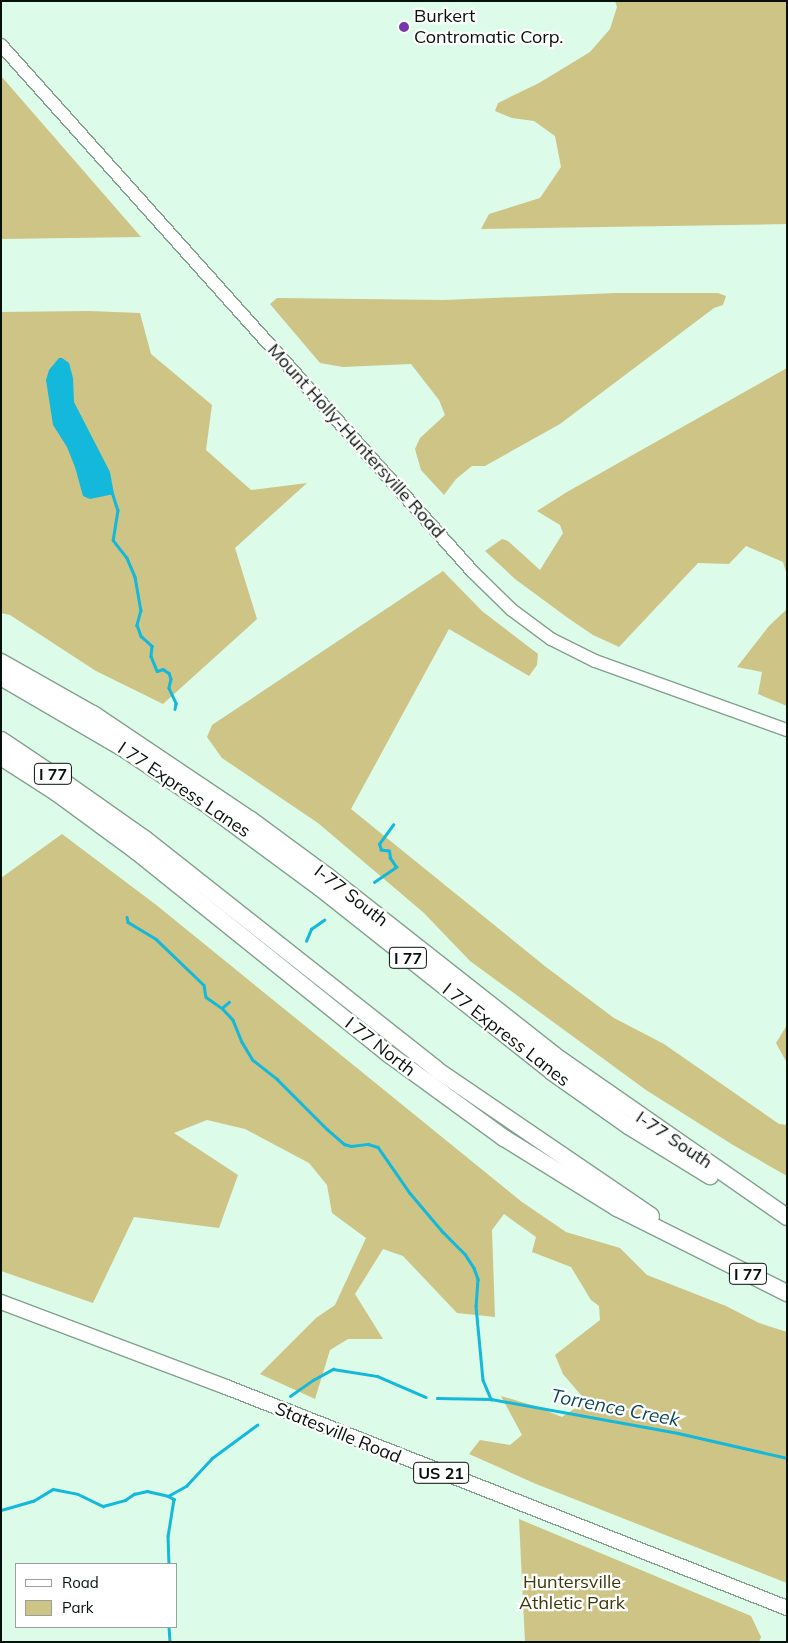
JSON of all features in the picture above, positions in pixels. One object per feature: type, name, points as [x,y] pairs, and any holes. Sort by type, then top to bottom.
[{"type":"highway","name":"I-77 South","points":[[1,662],[117,729],[251,820],[342,888],[553,1054],[780,1213]]},
{"type":"highway","name":"I 77 Express Lanes","points":[[1,677],[126,750],[236,824],[514,1042],[622,1122],[702,1172],[780,1213]]},
{"type":"highway","name":"I 77","points":[[1,740],[145,839],[436,1070],[513,1124],[710,1254]]},
{"type":"highway","name":"I 77 North","points":[[1,757],[57,793],[136,851],[367,1038],[465,1111],[592,1194],[648,1225],[787,1293]]},
{"type":"main road","name":"Mount Holly-Huntersville Road","points":[[1,45],[472,572],[506,604],[551,639],[595,661],[787,730]]},
{"type":"main road","name":"Statesville Road","points":[[1,1302],[226,1387],[787,1608]]},
{"type":"green space","points":[[615,1],[787,1],[787,224],[481,229],[489,214],[540,198],[561,167],[555,136],[534,121],[512,118],[495,111],[498,103],[539,83],[590,52],[610,29],[617,7]]},
{"type":"green space","points":[[1,76],[141,237],[1,239]]},
{"type":"green space","points":[[616,293],[718,293],[726,296],[723,305],[714,308],[560,424],[485,466],[472,466],[456,479],[444,495],[421,470],[415,449],[420,438],[445,415],[439,400],[411,364],[343,367],[320,363],[270,304],[277,298],[444,300]]},
{"type":"green space","points":[[89,311],[140,313],[151,354],[212,405],[206,450],[251,490],[307,483],[235,548],[257,619],[163,704],[96,671],[10,615],[1,613],[1,312]]},
{"type":"green space","points":[[787,368],[787,575],[783,562],[746,546],[729,564],[698,563],[619,647],[593,635],[568,618],[515,579],[485,551],[502,539],[508,541],[540,570],[563,533],[560,525],[537,511],[567,492]]},
{"type":"green space","points":[[443,571],[482,611],[538,654],[537,665],[529,676],[449,629],[351,809],[546,967],[614,1018],[664,1044],[779,1124],[787,1125],[787,1176],[733,1145],[646,1090],[470,961],[424,913],[318,823],[222,758],[207,737],[212,725]]},
{"type":"green space","points":[[787,609],[787,706],[758,694],[762,672],[737,667],[769,626]]},
{"type":"green space","points":[[62,834],[155,904],[522,1202],[566,1232],[620,1248],[647,1275],[726,1306],[759,1323],[787,1332],[787,1583],[536,1484],[469,1454],[480,1440],[510,1445],[522,1435],[501,1396],[535,1406],[562,1417],[586,1401],[563,1374],[555,1355],[600,1320],[599,1306],[591,1300],[571,1267],[532,1252],[536,1237],[504,1214],[492,1230],[495,1317],[457,1313],[403,1256],[383,1249],[355,1294],[383,1339],[348,1339],[330,1350],[315,1399],[260,1374],[316,1318],[335,1305],[366,1238],[332,1213],[327,1185],[309,1163],[245,1129],[207,1120],[174,1133],[238,1175],[219,1228],[134,1217],[93,1303],[1,1271],[1,878]]},
{"type":"green space","points":[[787,1025],[787,1063],[776,1043]]},
{"type":"green space","name":"Huntersville Athletic Park","points":[[519,1519],[751,1616],[761,1637],[759,1642],[525,1642]]},
{"type":"water","points":[[59,358],[69,363],[73,378],[74,402],[110,472],[114,494],[90,499],[83,496],[67,447],[53,425],[46,380],[49,370]]},
{"type":"waterway","points":[[112,492],[118,510],[113,540],[127,558],[135,577],[141,610],[137,625],[141,636],[152,646],[151,656],[157,671],[163,669],[169,673],[171,679],[169,688],[176,703],[175,709]]},
{"type":"waterway","points":[[374,882],[396,867],[390,858],[389,851],[381,850],[379,844],[393,825]]},
{"type":"waterway","points":[[127,917],[128,922],[156,939],[204,985],[206,997],[222,1008],[233,1020],[242,1042],[253,1060],[277,1079],[327,1129],[344,1144],[351,1146],[368,1144],[378,1147],[410,1193],[443,1232],[465,1254],[474,1268],[478,1279],[476,1306],[483,1380],[491,1399]]},
{"type":"waterway","points":[[306,941],[311,929],[324,920]]},
{"type":"waterway","points":[[222,1008],[229,1002]]},
{"type":"waterway","name":"Torrence Creek","points":[[290,1396],[333,1369],[377,1376],[426,1397]]},
{"type":"waterway","name":"Torrence Creek","points":[[437,1398],[491,1399],[678,1433],[787,1458]]},
{"type":"waterway","name":"Torrence Creek","points":[[1,1510],[33,1501],[53,1489],[78,1494],[103,1506],[147,1491],[168,1496],[186,1486],[212,1458],[257,1425]]},
{"type":"waterway","points":[[168,1496],[174,1499],[168,1536],[169,1563]]},
{"type":"waterway","points":[[169,1628],[170,1642]]},
{"type":"place","name":"Burkert Contromatic Corp.","points":[[404,27]]}]
